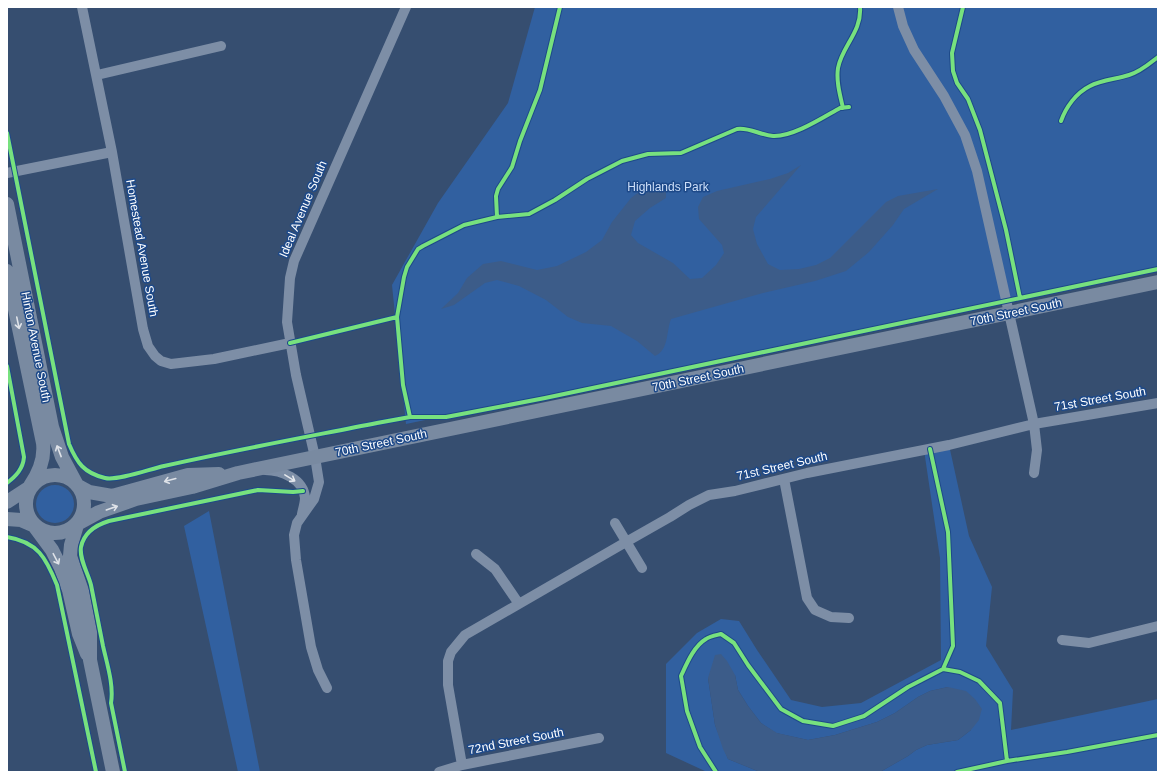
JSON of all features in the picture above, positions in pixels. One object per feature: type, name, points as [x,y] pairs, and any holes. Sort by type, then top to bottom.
[{"type":"main road","name":"Hinton Avenue South","points":[[7,204],[52,427],[62,457],[78,485]]},
{"type":"main road","name":"Hinton Avenue South","points":[[7,271],[43,443],[41,465],[30,486]]},
{"type":"main road","name":"70th Street South","points":[[77,524],[99,512],[136,500],[192,487],[238,473],[1158,282]]},
{"type":"main road","name":"70th Street South","points":[[78,485],[89,492],[112,496],[188,475],[238,473]]},
{"type":"main road","points":[[7,502],[30,486],[53,475],[63,476],[78,485],[83,497],[84,505],[71,545],[70,556],[81,587],[90,632],[90,660]]},
{"type":"main road","points":[[30,486],[26,497],[28,515],[52,550],[61,568],[70,595],[79,634],[90,660],[113,772]]},
{"type":"main road","points":[[7,519],[21,520],[43,531],[56,533],[65,531],[77,524]]},
{"type":"street","name":"Homestead Avenue South","points":[[82,7],[112,152],[143,329],[148,346],[155,356],[161,361],[171,364],[214,359],[290,343]]},
{"type":"street","name":"Ideal Avenue South","points":[[316,457],[290,343],[287,322],[290,278],[294,261],[406,7]]},
{"type":"street","points":[[898,7],[903,26],[914,50],[944,96],[965,135],[977,171],[1034,424],[1037,450],[1034,473]]},
{"type":"street","points":[[97,75],[222,46]]},
{"type":"street","points":[[7,173],[112,152]]},
{"type":"street","name":"71st Street South","points":[[462,765],[448,685],[448,661],[451,652],[465,635],[689,505],[709,495],[735,491],[815,471],[949,445],[1034,424],[1158,403]]},
{"type":"street","points":[[316,457],[319,482],[314,499],[296,523],[294,535],[296,560],[311,647],[318,670],[327,688]]},
{"type":"street","points":[[253,470],[270,470],[289,476],[302,486],[305,498],[302,514]]},
{"type":"street","points":[[784,479],[808,598],[815,610],[831,618],[849,618]]},
{"type":"street","points":[[615,523],[642,568]]},
{"type":"street","points":[[476,554],[495,569],[519,604]]},
{"type":"street","points":[[1062,640],[1089,643],[1158,626]]},
{"type":"street","name":"72nd Street South","points":[[439,772],[462,765],[599,738]]},
{"type":"green space","name":"Highlands Park","points":[[535,7],[1158,7],[1158,269],[406,424],[392,285],[438,203],[508,103]]},
{"type":"green space","points":[[949,445],[969,536],[992,587],[986,646],[1013,690],[1011,730],[1158,699],[1158,772],[880,772],[916,750],[927,745],[958,740],[971,730],[948,687],[930,691],[918,697],[895,713],[877,722],[835,735],[808,740],[776,733],[761,723],[738,690],[735,675],[708,678],[715,725],[728,759],[760,772],[707,772],[666,753],[666,664],[697,633],[721,619],[739,621],[791,700],[822,707],[861,703],[941,660],[940,558],[924,450]]},
{"type":"green space","points":[[55,485],[65,488],[71,494],[74,504],[71,514],[65,520],[55,523],[45,520],[39,514],[36,504],[39,494],[45,488]]},
{"type":"green space","points":[[209,511],[260,772],[238,772],[184,526]]},
{"type":"shaded area","points":[[801,165],[756,217],[753,229],[757,244],[768,264],[780,270],[799,269],[816,265],[830,258],[886,202],[898,196],[938,189],[904,209],[893,225],[869,252],[846,271],[815,281],[763,293],[671,319],[663,350],[655,356],[637,341],[611,326],[582,323],[568,317],[546,300],[519,286],[497,280],[485,283],[454,305],[441,309],[458,293],[467,278],[483,264],[501,261],[537,270],[557,266],[586,252],[602,240],[612,222],[631,198],[647,186],[659,185],[666,190],[666,198],[650,208],[635,221],[631,235],[638,243],[673,263],[690,279],[702,278],[716,265],[724,253],[722,245],[699,219],[698,207],[703,197],[717,191],[770,179],[788,173]]},
{"type":"shaded area","points":[[721,654],[735,675],[738,690],[761,723],[777,733],[808,740],[835,735],[877,722],[895,713],[918,697],[930,691],[948,687],[966,691],[975,699],[982,709],[979,720],[971,730],[958,740],[927,745],[880,772],[760,772],[728,759],[715,725],[708,678],[715,655]]},
{"type":"cycle path","points":[[497,217],[496,196],[498,189],[512,167],[520,141],[540,90],[560,7]]},
{"type":"cycle path","points":[[843,108],[838,83],[838,68],[843,53],[858,24],[860,7]]},
{"type":"cycle path","points":[[963,7],[952,53],[953,71],[957,83],[968,99],[980,130],[1006,230],[1020,298]]},
{"type":"cycle path","points":[[1061,121],[1072,101],[1080,92],[1099,82],[1133,74],[1144,68],[1158,57]]},
{"type":"cycle path","points":[[410,417],[403,385],[397,317],[407,267],[418,249],[464,225],[497,217],[529,214],[555,200],[587,179],[622,161],[648,154],[681,153],[737,129],[746,129],[773,136],[781,135],[807,126],[840,108],[849,107]]},
{"type":"cycle path","points":[[7,133],[69,444],[78,462],[86,470],[105,478],[118,478],[191,460],[377,423],[410,417],[446,417],[545,398],[1158,269]]},
{"type":"cycle path","points":[[290,343],[397,317]]},
{"type":"cycle path","points":[[7,366],[24,457],[18,472],[7,483]]},
{"type":"cycle path","points":[[930,449],[948,532],[953,646],[943,669]]},
{"type":"cycle path","points":[[125,772],[111,703],[112,689],[110,674],[91,585],[81,556],[81,547],[85,537],[95,527],[109,521],[258,490],[293,492],[303,491]]},
{"type":"cycle path","points":[[7,537],[18,539],[34,547],[45,559],[57,585],[96,772]]},
{"type":"cycle path","points":[[716,772],[700,747],[687,711],[681,676],[691,655],[698,646],[708,638],[721,634],[734,643],[748,665],[781,709],[803,721],[833,726],[864,716],[908,687],[943,669],[960,672],[979,681],[1000,703],[1007,761]]},
{"type":"cycle path","points":[[957,772],[1007,761],[1067,752],[1158,735]]}]
